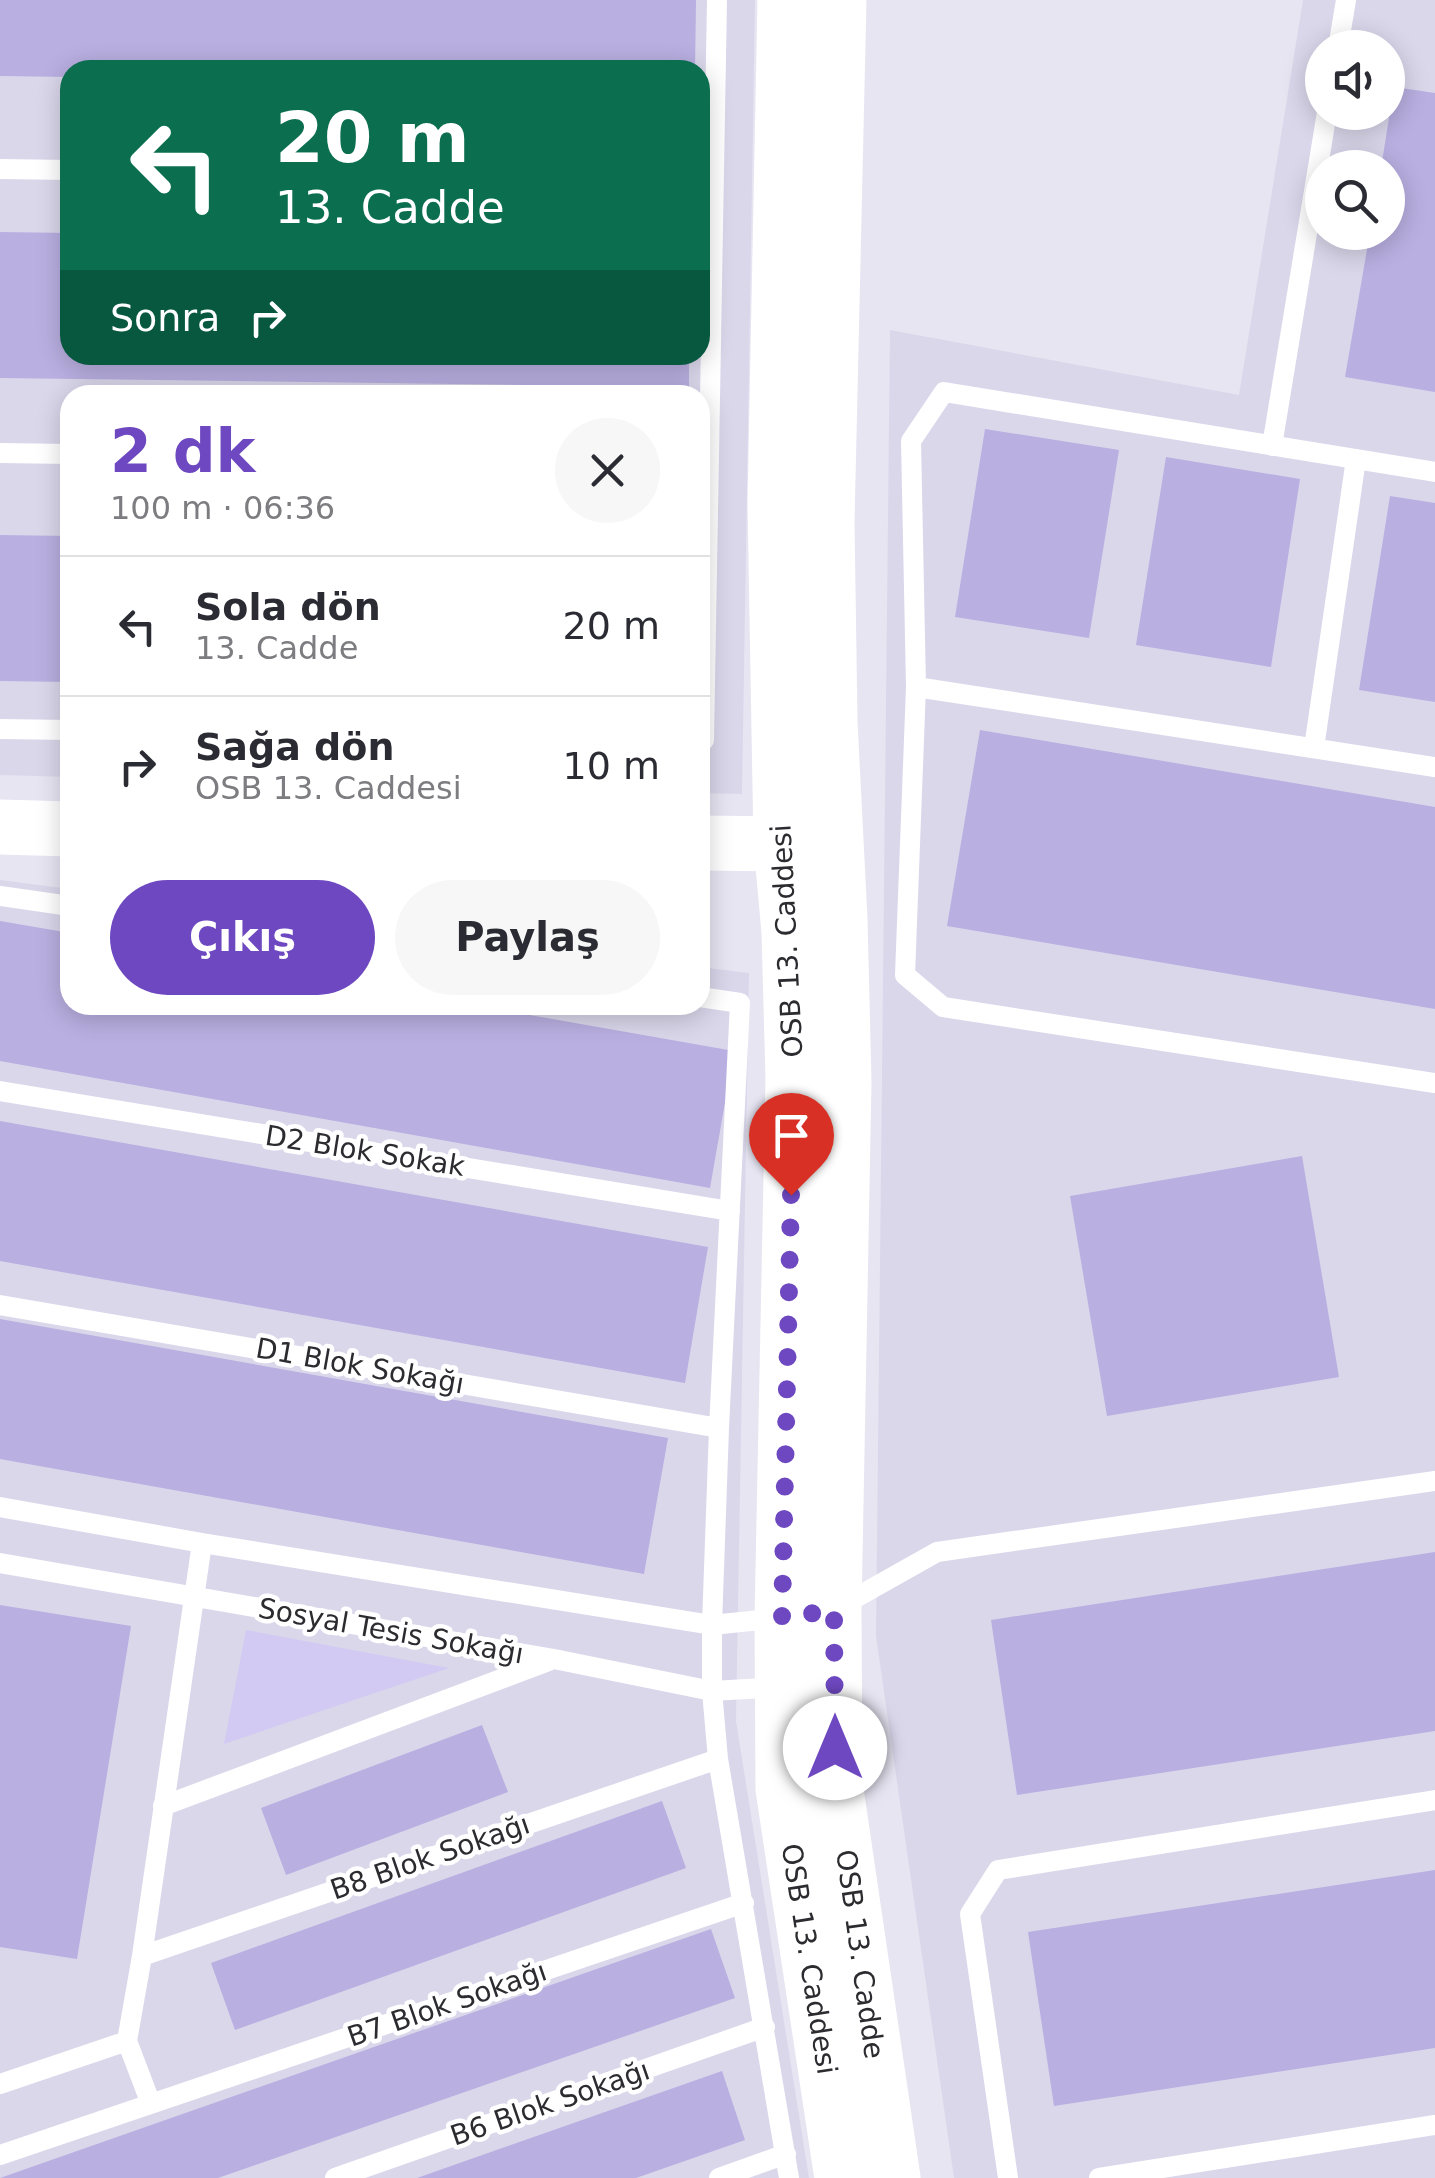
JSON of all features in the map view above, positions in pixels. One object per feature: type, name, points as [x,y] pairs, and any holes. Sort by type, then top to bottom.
[{"type":"street","name":"OSB 13. Caddesi","points":[[785,0],[775,503],[781,844],[789,932],[808,1614]]},
{"type":"street","name":"OSB 13. Caddesi","points":[[808,1614],[844,1081],[830,722],[827,522],[840,0]]},
{"type":"street","points":[[0,828],[60,829]]},
{"type":"street","points":[[710,842],[781,844]]},
{"type":"street","name":"OSB 13. Cadde","points":[[808,1614],[808,1682],[835,1783],[893,2178]]},
{"type":"street","name":"OSB 13. Caddesi","points":[[808,1682],[783,1789],[842,2178]]},
{"type":"lane","points":[[710,127],[717,0]]},
{"type":"lane","points":[[1341,30],[1346,0]]},
{"type":"lane","points":[[1272,446],[1325,130]]},
{"type":"lane","points":[[0,169],[60,170]]},
{"type":"lane","points":[[1435,472],[944,392],[911,441],[916,687],[905,975],[944,1007],[1435,1083]]},
{"type":"lane","points":[[0,453],[60,454]]},
{"type":"lane","points":[[1314,748],[1356,459]]},
{"type":"lane","points":[[916,687],[1435,767]]},
{"type":"lane","points":[[0,729],[60,730]]},
{"type":"lane","points":[[0,896],[60,905]]},
{"type":"lane","points":[[710,998],[740,1003],[719,1428],[712,1692],[718,1758],[790,2178]]},
{"type":"lane","name":"D2 Blok Sokak","points":[[0,1091],[730,1211]]},
{"type":"lane","name":"D1 Blok Sokağı","points":[[0,1305],[719,1428]]},
{"type":"lane","points":[[808,1614],[937,1552],[1435,1481]]},
{"type":"lane","name":"Sosyal Tesis Sokağı","points":[[0,1507],[712,1625],[808,1614]]},
{"type":"lane","points":[[150,2104],[127,2041],[202,1542]]},
{"type":"lane","name":"Sosyal Tesis Sokağı","points":[[0,1563],[554,1659],[712,1692],[808,1682]]},
{"type":"lane","points":[[163,1806],[554,1659]]},
{"type":"lane","name":"B8 Blok Sokağı","points":[[142,1956],[718,1758]]},
{"type":"lane","points":[[1008,2178],[970,1914],[998,1870],[1435,1800]]},
{"type":"lane","name":"B7 Blok Sokağı","points":[[0,2155],[744,1903]]},
{"type":"lane","name":"B6 Blok Sokağı","points":[[335,2178],[764,2027]]},
{"type":"lane","points":[[0,2084],[127,2041]]},
{"type":"lane","points":[[1099,2178],[1435,2124]]},
{"type":"lane","points":[[719,2178],[786,2154]]},
{"type":"shaded area","points":[[0,0],[755,0],[742,794],[710,793],[710,385],[60,385],[60,777],[0,775]]},
{"type":"shaded area","points":[[1303,0],[1435,0],[1435,2178],[954,2178],[876,1636],[890,330],[1239,395]]},
{"type":"shaded area","points":[[0,880],[60,888],[60,1015],[710,1015],[710,968],[749,973],[736,1721],[809,2178],[0,2178]]},
{"type":"shaded area","points":[[246,1630],[449,1668],[224,1744]]},
{"type":"building","points":[[0,0],[696,0],[695,60],[60,60],[60,77],[0,76]]},
{"type":"building","points":[[1405,89],[1435,93],[1435,392],[1345,377],[1367,250],[1405,250],[1405,150],[1384,150],[1387,130],[1405,130]]},
{"type":"building","points":[[0,232],[60,233],[60,365],[689,365],[689,385],[0,378]]},
{"type":"building","points":[[985,429],[1119,450],[1089,638],[955,617]]},
{"type":"building","points":[[1166,457],[1300,479],[1271,667],[1136,645]]},
{"type":"building","points":[[1390,496],[1435,503],[1435,702],[1359,690]]},
{"type":"building","points":[[0,535],[60,536],[60,682],[0,681]]},
{"type":"building","points":[[980,730],[1435,807],[1435,1009],[947,926]]},
{"type":"building","points":[[0,921],[60,931],[60,1015],[530,1015],[734,1051],[710,1188],[0,1061]]},
{"type":"building","points":[[0,1121],[708,1247],[685,1383],[0,1261]]},
{"type":"building","points":[[1302,1156],[1339,1377],[1107,1416],[1070,1196]]},
{"type":"building","points":[[0,1319],[668,1438],[644,1574],[0,1459]]},
{"type":"building","points":[[1435,1552],[1435,1731],[1017,1795],[991,1620]]},
{"type":"building","points":[[0,1605],[131,1626],[77,1959],[0,1947]]},
{"type":"building","points":[[482,1725],[508,1792],[286,1875],[261,1808]]},
{"type":"building","points":[[662,1801],[686,1868],[235,2030],[211,1963]]},
{"type":"building","points":[[1435,1870],[1435,2048],[1054,2106],[1028,1932]]},
{"type":"building","points":[[711,1929],[735,1998],[218,2178],[0,2178]]},
{"type":"building","points":[[722,2071],[745,2140],[636,2178],[417,2178]]},
{"type":"route","points":[[791,1195],[782,1618],[834,1610],[835,1748]]}]
